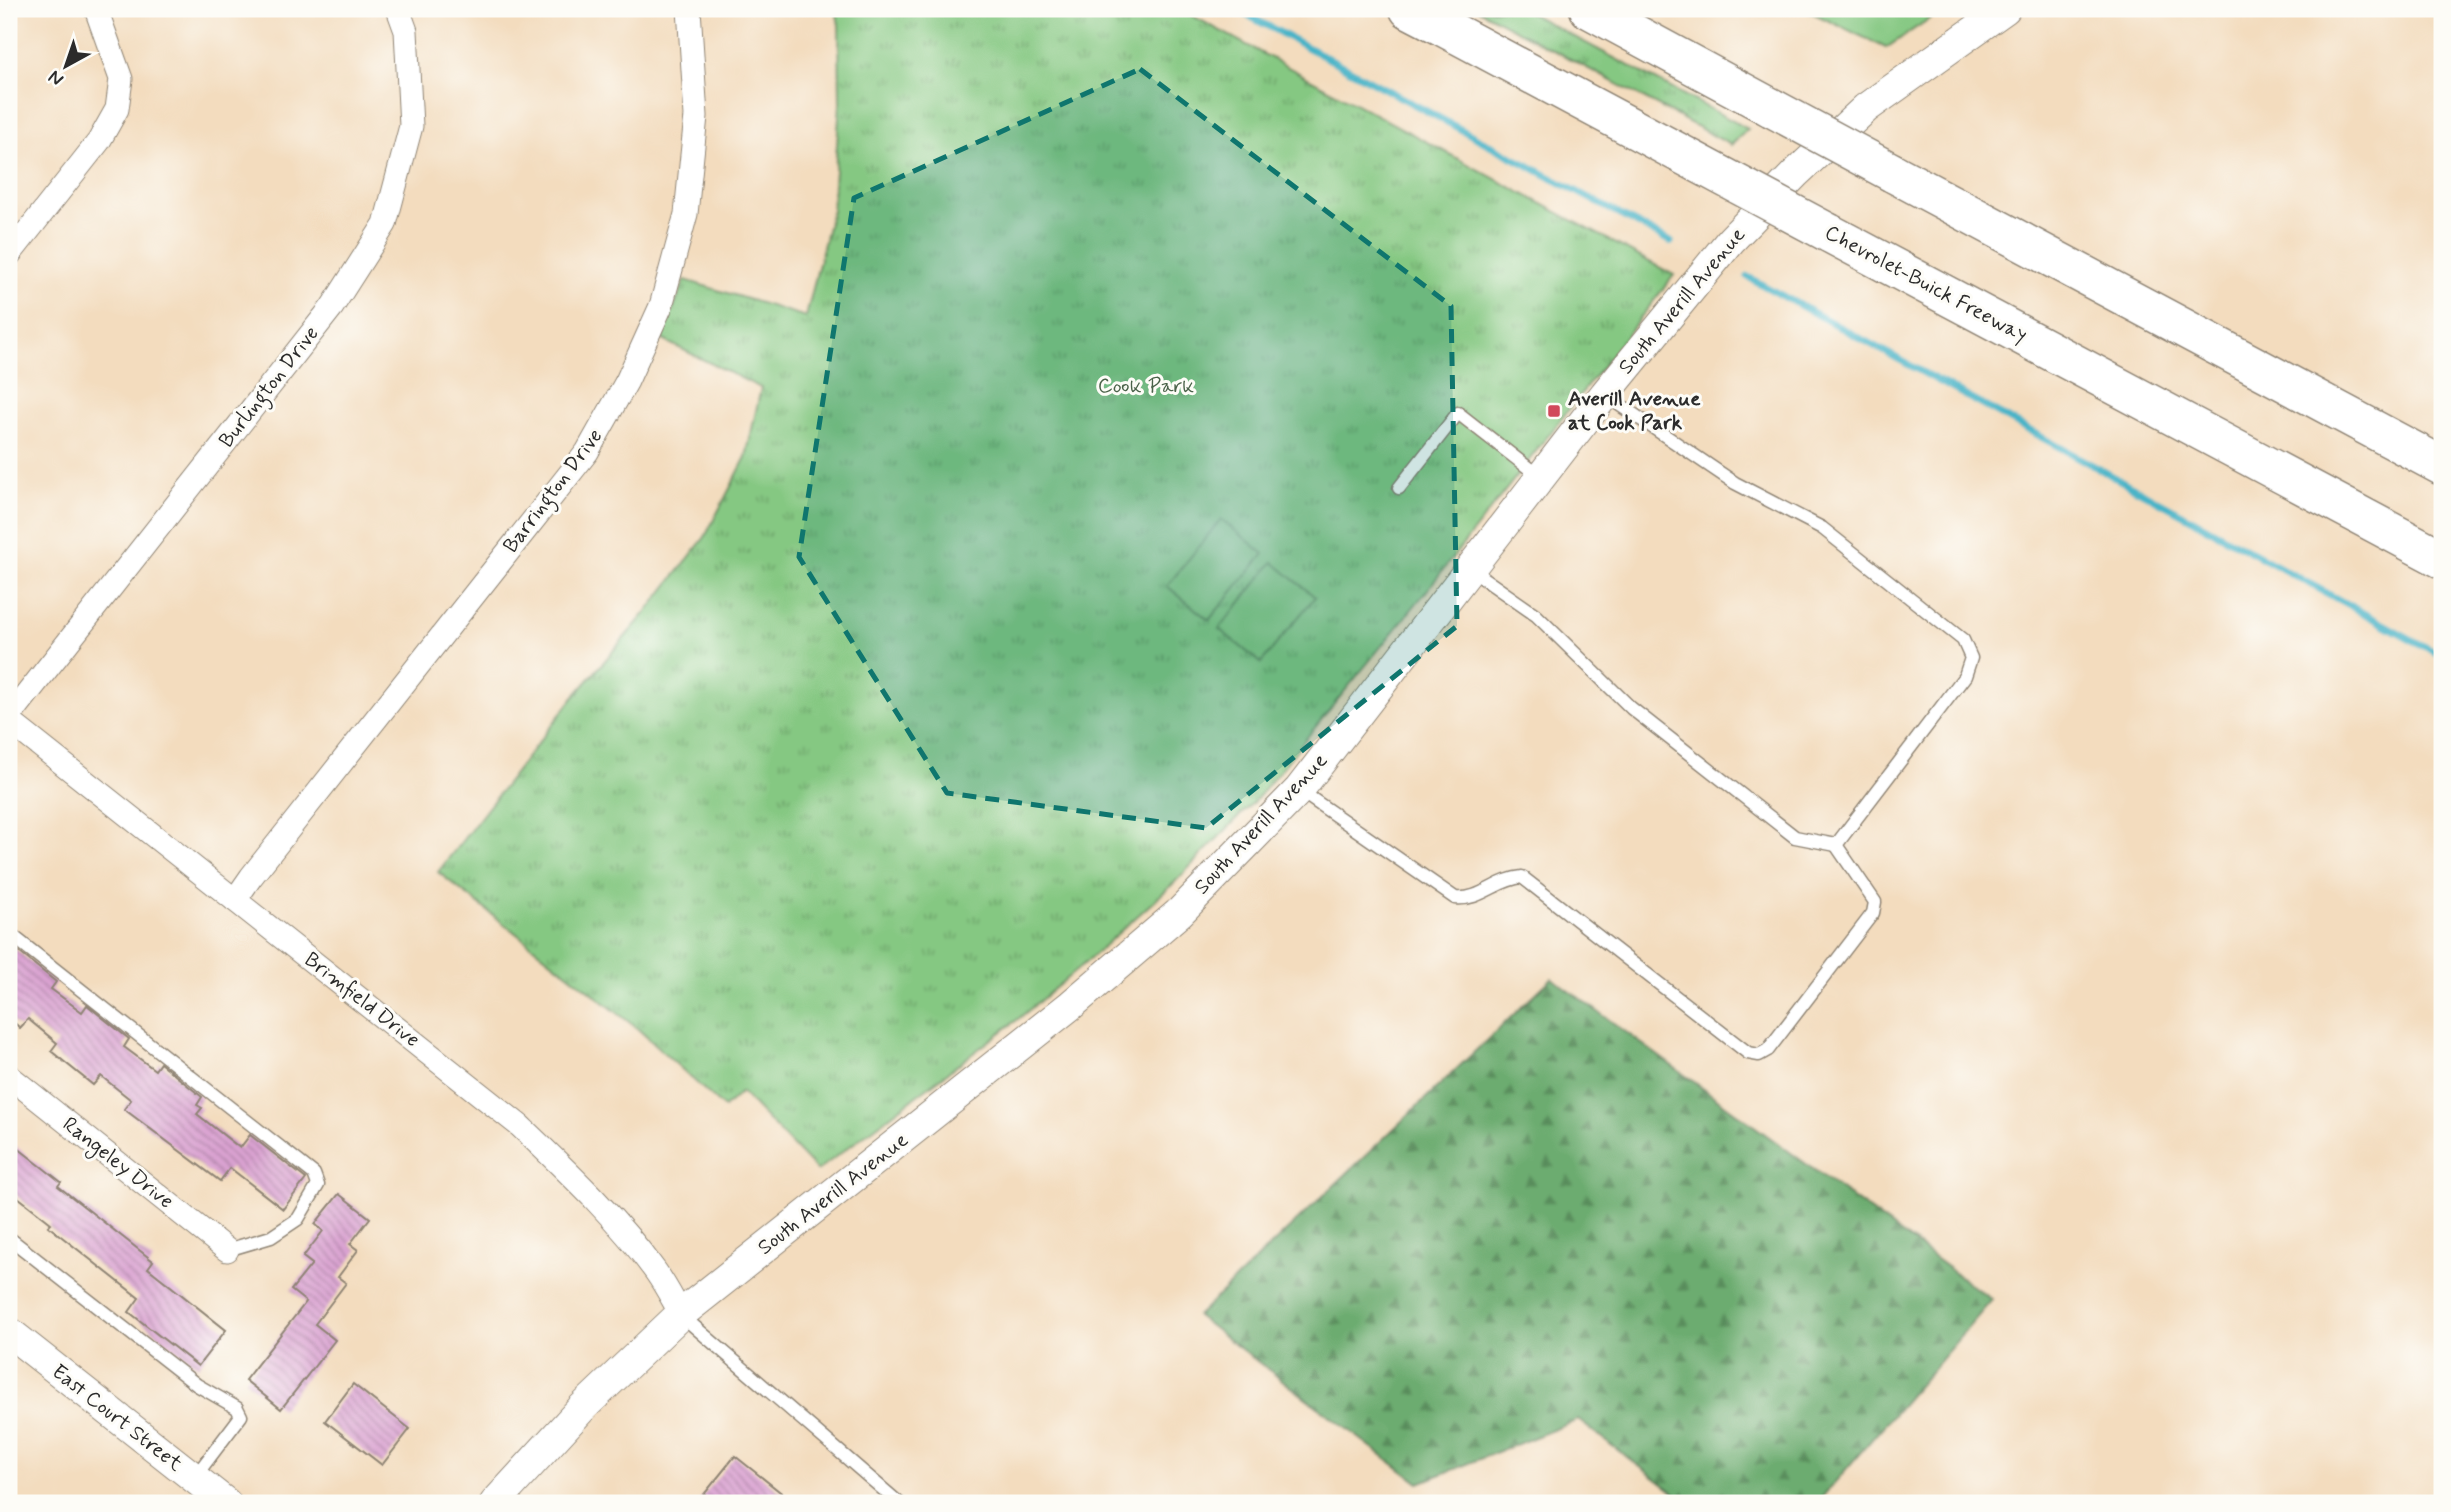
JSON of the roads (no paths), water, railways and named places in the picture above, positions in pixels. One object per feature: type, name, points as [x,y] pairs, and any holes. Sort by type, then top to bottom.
[{"type":"highway","points":[[1589,9],[2442,466]]},
{"type":"highway","points":[[1601,9],[1670,52]]},
{"type":"highway","name":"Chevrolet-Buick Freeway","points":[[1422,15],[2442,559]]},
{"type":"street","points":[[9,255],[99,141],[117,109],[121,79],[96,9]]},
{"type":"street","name":"Burlington Drive","points":[[9,719],[332,307],[385,224],[411,126],[406,31],[398,9]]},
{"type":"street","name":"Barrington Drive","points":[[235,900],[259,866],[587,452],[627,381],[661,306],[686,214],[696,116],[689,9]]},
{"type":"street","name":"South Averill Avenue","points":[[495,1503],[582,1408],[681,1314],[1071,1005],[1180,912],[1299,790],[1605,394],[1731,240],[1795,174],[1866,108],[2005,9]]},
{"type":"street","name":"Brimfield Drive","points":[[9,719],[520,1126],[579,1182],[623,1230],[657,1274],[681,1314]]},
{"type":"street","name":"Rangeley Drive","points":[[9,1076],[227,1250]]},
{"type":"street","name":"East Court Street","points":[[9,1332],[226,1503]]},
{"type":"lane","points":[[1605,394],[1735,483],[1822,528],[1963,640],[1971,658],[1965,676],[1836,845]]},
{"type":"lane","points":[[1399,488],[1458,413],[1541,478]]},
{"type":"lane","points":[[1299,790],[1455,898],[1469,900],[1509,878],[1522,877],[1748,1053],[1759,1055],[1768,1050],[1873,913],[1875,902],[1836,845],[1795,836],[1631,708],[1536,615],[1470,569]]},
{"type":"lane","points":[[9,933],[314,1174],[318,1185],[298,1219],[271,1237],[227,1250]]},
{"type":"lane","points":[[9,1238],[198,1385],[237,1408],[241,1416],[194,1478]]},
{"type":"lane","points":[[681,1314],[899,1503]]},
{"type":"waterway","points":[[1236,9],[1671,242]]},
{"type":"waterway","points":[[1748,277],[2442,656]]},
{"type":"place","name":"Averill Avenue at Cook Park","points":[[1554,411]]},
{"type":"park label","name":"Cook Park","points":[[1146,386]]}]
